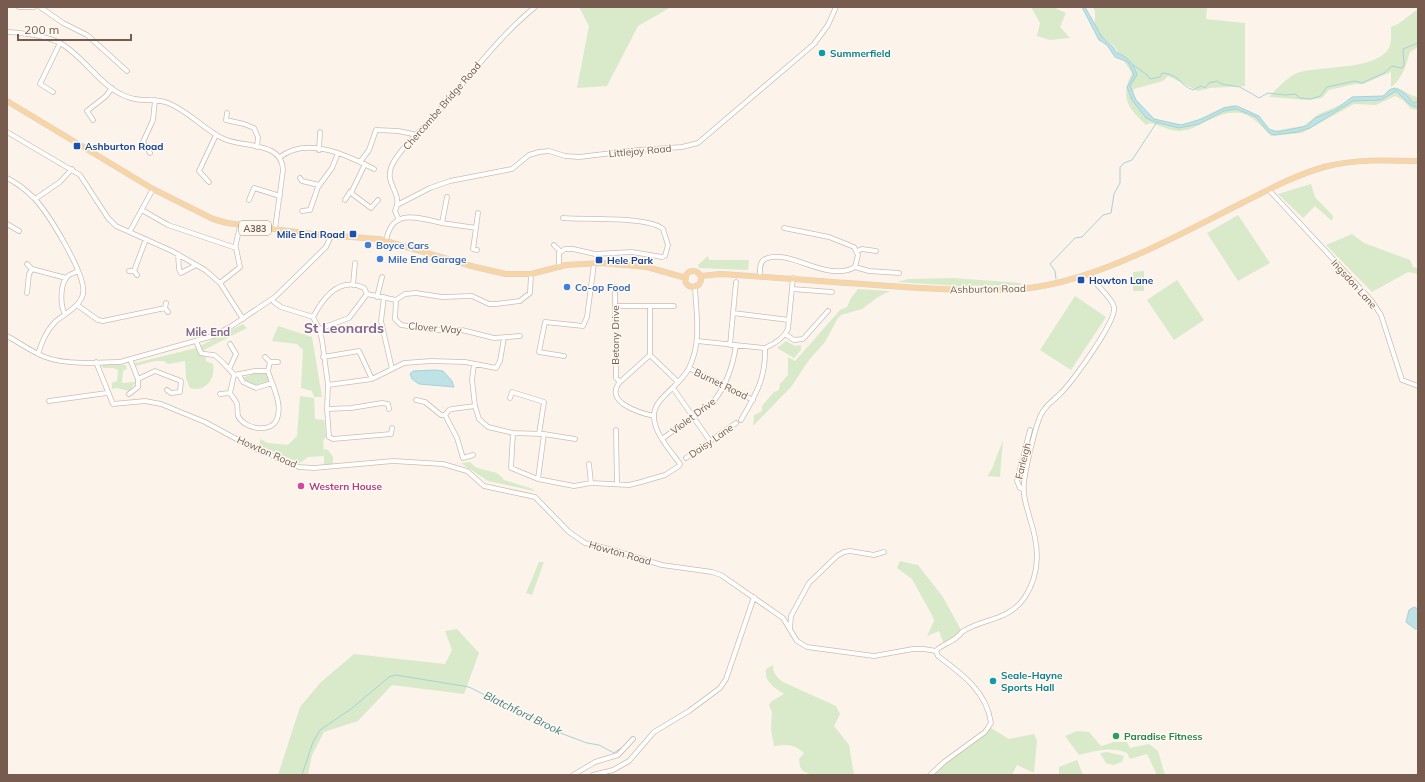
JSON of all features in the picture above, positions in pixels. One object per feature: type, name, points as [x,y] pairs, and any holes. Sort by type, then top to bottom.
[{"type":"main road","name":"Ashburton Road","points":[[7,101],[153,189],[213,219],[240,226],[386,241],[489,271],[531,274],[559,267],[594,264],[647,267],[686,278]]},
{"type":"main road","name":"Ashburton Road","points":[[695,286],[688,284],[686,278],[688,273],[693,271],[698,272],[701,276],[715,274],[760,276],[984,291],[1038,288],[1089,274],[1173,237],[1299,175],[1325,167],[1349,162],[1392,160],[1418,161]]},
{"type":"main road","points":[[695,286],[700,284],[701,276]]},
{"type":"street","points":[[19,7],[34,7]]},
{"type":"street","points":[[40,7],[64,23],[87,35],[127,71]]},
{"type":"street","name":"Chercombe Bridge Road","points":[[399,220],[395,211],[399,201],[389,176],[398,157],[458,90],[478,64],[535,7]]},
{"type":"street","name":"Littlejoy Road","points":[[398,204],[430,188],[450,181],[512,169],[529,155],[539,152],[549,151],[565,156],[579,157],[638,150],[682,147],[698,143],[814,44],[828,25],[836,7]]},
{"type":"street","points":[[7,32],[31,34],[60,43],[112,88],[134,99],[155,100],[176,106],[216,135],[241,145],[270,150],[280,157],[283,170],[276,229]]},
{"type":"street","points":[[53,92],[40,84],[60,43]]},
{"type":"street","points":[[93,120],[87,111],[106,96],[112,88]]},
{"type":"street","points":[[150,153],[143,142],[153,120],[155,100]]},
{"type":"street","points":[[227,113],[226,120],[254,128],[258,138],[257,147]]},
{"type":"street","points":[[346,200],[369,150],[376,130],[398,131],[412,134]]},
{"type":"street","points":[[7,132],[72,169],[85,181],[111,222],[116,226],[130,231],[178,254],[220,283],[243,319]]},
{"type":"street","points":[[319,150],[320,132]]},
{"type":"street","points":[[209,182],[199,171],[216,135]]},
{"type":"street","points":[[280,157],[293,149],[319,150],[338,153],[362,163],[374,170]]},
{"type":"street","points":[[302,211],[310,210],[319,185],[332,168],[338,153]]},
{"type":"street","points":[[35,199],[60,182],[72,169]]},
{"type":"street","points":[[7,178],[35,199],[71,254],[83,286],[83,294],[77,305],[64,314],[48,331],[38,354]]},
{"type":"street","points":[[300,178],[302,181],[319,185]]},
{"type":"street","points":[[249,200],[254,188],[280,196]]},
{"type":"street","points":[[130,231],[153,189]]},
{"type":"street","name":"Ingsdon Lane","points":[[1269,190],[1371,300],[1381,315],[1402,380],[1418,386]]},
{"type":"street","points":[[350,192],[371,208],[378,200]]},
{"type":"street","points":[[442,223],[446,197]]},
{"type":"street","points":[[142,210],[168,225],[235,248]]},
{"type":"street","points":[[477,250],[473,249],[478,213]]},
{"type":"street","points":[[386,241],[391,226],[399,220],[410,216],[476,228]]},
{"type":"street","points":[[560,251],[573,248],[595,254],[640,252],[662,257],[665,256],[668,245],[662,229],[653,225],[614,218],[586,220],[563,218]]},
{"type":"street","points":[[7,224],[20,232]]},
{"type":"street","points":[[220,283],[240,267],[237,250],[235,248],[240,226]]},
{"type":"street","points":[[784,228],[829,237],[854,247],[857,251],[858,259],[855,267]]},
{"type":"street","points":[[7,336],[38,354],[58,361],[120,362],[196,341],[218,334],[275,298],[326,247],[331,236]]},
{"type":"street","points":[[133,272],[146,239]]},
{"type":"street","points":[[554,245],[560,251]]},
{"type":"street","points":[[857,251],[862,249],[876,251]]},
{"type":"street","points":[[559,267],[558,256],[560,251]]},
{"type":"street","points":[[178,254],[179,269],[181,273],[196,265]]},
{"type":"street","points":[[760,276],[762,262],[765,259],[770,258],[784,258],[842,273],[855,267],[869,271],[899,273]]},
{"type":"street","points":[[353,285],[355,263]]},
{"type":"street","points":[[27,264],[32,269],[66,278],[78,271]]},
{"type":"street","points":[[564,356],[539,352],[545,322],[583,326],[585,323],[594,264]]},
{"type":"street","points":[[27,293],[29,274],[32,269]]},
{"type":"street","points":[[312,318],[318,308],[336,289],[343,284],[364,288],[367,294],[396,300],[405,294],[416,293],[442,297],[472,296],[493,304],[520,301],[530,293],[531,274]]},
{"type":"street","points":[[930,775],[944,762],[985,732],[991,723],[986,706],[972,683],[938,656],[936,651],[939,647],[956,639],[963,632],[1012,610],[1021,602],[1030,587],[1037,568],[1038,554],[1023,489],[1041,414],[1070,383],[1106,332],[1113,316],[1114,306],[1112,301],[1098,287],[1089,274]]},
{"type":"street","points":[[377,297],[382,276]]},
{"type":"street","points":[[64,314],[60,304],[66,278]]},
{"type":"street","points":[[697,341],[765,348],[771,345],[785,334],[789,320],[793,278]]},
{"type":"street","points":[[730,345],[736,282]]},
{"type":"street","points":[[513,433],[510,467],[538,479],[574,486],[591,483],[617,483],[629,485],[665,475],[679,466],[680,464],[657,431],[654,416],[658,403],[673,388],[689,368],[697,341],[695,286]]},
{"type":"street","name":"Betony Drive","points":[[615,287],[616,378],[620,382]]},
{"type":"street","points":[[792,289],[832,292]]},
{"type":"street","points":[[319,329],[350,318],[367,294]]},
{"type":"street","points":[[384,297],[381,321],[392,369]]},
{"type":"street","name":"Clover Way","points":[[396,300],[395,319],[401,325],[435,330],[462,330],[494,338],[520,336]]},
{"type":"street","points":[[274,302],[281,307],[312,318],[319,329],[328,385],[327,409],[329,438],[391,436],[392,428]]},
{"type":"street","points":[[77,305],[98,320],[103,321],[166,308]]},
{"type":"street","points":[[615,306],[674,306]]},
{"type":"street","points":[[650,306],[650,354],[678,382]]},
{"type":"street","points":[[785,334],[794,340],[803,339],[828,311]]},
{"type":"street","points":[[733,313],[789,320]]},
{"type":"street","points":[[328,385],[372,379],[401,364],[431,360],[474,364],[487,368],[498,367],[504,338]]},
{"type":"street","points":[[196,341],[201,353],[216,356],[223,364],[230,367],[234,375],[230,394],[237,403],[238,416],[254,428],[269,427],[277,418],[278,399],[268,371],[270,362]]},
{"type":"street","points":[[230,344],[236,354],[230,367]]},
{"type":"street","name":"Violet Drive","points":[[662,439],[713,402],[724,386],[733,363],[736,345]]},
{"type":"street","name":"Daisy Lane","points":[[741,420],[753,400],[764,372],[765,348]]},
{"type":"street","points":[[323,357],[359,351],[372,379]]},
{"type":"street","points":[[650,354],[620,382],[616,387],[615,393],[618,401],[627,407],[654,416]]},
{"type":"street","points":[[265,357],[270,362],[278,362]]},
{"type":"street","points":[[129,394],[138,387],[138,379],[130,360]]},
{"type":"street","name":"Howton Road","points":[[96,362],[111,402],[116,405],[145,401],[161,404],[205,422],[255,449],[299,467],[314,468],[393,461],[443,464],[457,467],[467,472],[484,486],[535,497],[570,532],[585,543],[662,565],[712,572],[729,580],[783,618],[797,641],[807,647],[874,656],[913,649],[936,651]]},
{"type":"street","points":[[474,364],[472,380],[475,406],[479,419],[488,426],[513,433],[544,434],[575,439]]},
{"type":"street","name":"Burnet Road","points":[[689,368],[753,400]]},
{"type":"street","points":[[138,379],[154,371],[181,381],[180,392],[171,393],[167,390]]},
{"type":"street","points":[[234,375],[255,371],[268,371]]},
{"type":"street","points":[[240,375],[243,382],[256,388],[272,383]]},
{"type":"street","points":[[673,388],[710,441]]},
{"type":"street","points":[[510,398],[512,392],[544,402],[539,434]]},
{"type":"street","points":[[49,401],[107,393]]},
{"type":"street","points":[[220,394],[230,394]]},
{"type":"street","points":[[416,400],[425,402],[441,414],[445,415],[457,438],[463,458],[473,456]]},
{"type":"street","points":[[327,409],[351,408],[382,403],[388,404],[389,409]]},
{"type":"street","points":[[445,415],[452,409],[475,406]]},
{"type":"street","name":"Daisy Lane","points":[[686,458],[736,423]]},
{"type":"street","points":[[616,430],[617,483]]},
{"type":"street","name":"Farleigh","points":[[1023,489],[1020,488],[1017,481],[1030,430]]},
{"type":"street","points":[[538,479],[544,434]]},
{"type":"street","points":[[589,464],[591,483]]},
{"type":"street","points":[[790,629],[791,616],[809,583],[837,556],[844,552],[850,551],[874,555],[884,552]]},
{"type":"street","points":[[593,775],[613,770],[629,761],[654,732],[689,711],[720,688],[726,679],[754,598]]},
{"type":"street","points":[[783,618],[788,618],[791,616]]},
{"type":"street","points":[[573,775],[595,762],[618,756],[633,739]]},
{"type":"green space","points":[[579,7],[671,7],[638,26],[607,86],[577,88],[589,26]]},
{"type":"green space","points":[[1031,7],[1056,7],[1057,9],[1066,13],[1060,27],[1070,38],[1050,40],[1037,36],[1040,23]]},
{"type":"green space","points":[[1093,7],[1207,7],[1206,19],[1245,23],[1245,86],[1210,88],[1198,91],[1168,76],[1163,81],[1134,89],[1133,93],[1136,100],[1151,117],[1172,124],[1181,125],[1192,122],[1224,107],[1234,105],[1259,116],[1268,128],[1273,131],[1303,126],[1319,114],[1347,102],[1352,97],[1383,96],[1394,87],[1418,97],[1418,110],[1411,109],[1403,100],[1395,96],[1376,105],[1354,104],[1302,133],[1271,136],[1249,116],[1235,113],[1218,116],[1194,128],[1180,131],[1150,123],[1146,125],[1134,113],[1127,101],[1126,88],[1132,73],[1114,46],[1102,37],[1095,25],[1095,12]]},
{"type":"green space","points":[[1418,9],[1418,47],[1410,52],[1401,76],[1391,87],[1391,72],[1363,84],[1355,84],[1329,90],[1322,98],[1307,100],[1269,97],[1296,73],[1361,64],[1383,55],[1390,46],[1391,27],[1398,24]]},
{"type":"green space","points":[[1311,184],[1315,197],[1333,216],[1332,221],[1315,206],[1303,218],[1278,194]]},
{"type":"green space","points":[[1238,215],[1270,263],[1238,281],[1207,233]]},
{"type":"green space","points":[[1352,234],[1364,243],[1410,260],[1413,267],[1418,268],[1418,274],[1408,272],[1372,292],[1326,245]]},
{"type":"green space","points":[[708,256],[709,260],[749,260],[748,270],[699,268],[698,265]]},
{"type":"green space","points":[[1144,271],[1144,291],[1133,291],[1133,272]]},
{"type":"green space","points":[[953,278],[1021,283],[1020,285],[960,286],[897,282],[908,279]]},
{"type":"green space","points":[[1177,280],[1204,320],[1174,340],[1147,300]]},
{"type":"green space","points":[[858,289],[890,291],[878,297],[862,309],[841,315],[825,342],[809,360],[791,387],[753,426],[754,415],[762,411],[762,406],[774,392],[779,390],[780,384],[788,375],[788,357],[795,361],[840,310],[847,307],[851,298]]},
{"type":"green space","points":[[1075,296],[1106,317],[1071,370],[1040,350]]},
{"type":"green space","points":[[243,324],[247,328],[204,350],[206,361],[213,364],[213,375],[208,384],[200,389],[190,388],[186,378],[185,361],[168,364],[164,361],[155,361],[136,366],[135,363],[196,348]]},
{"type":"green space","points":[[278,326],[312,337],[322,397],[314,397],[312,391],[301,388],[303,350],[297,344],[272,341]]},
{"type":"green space","points":[[786,341],[795,346],[801,345],[801,350],[794,358],[777,348]]},
{"type":"green space","points":[[102,365],[126,365],[127,369],[123,371],[122,383],[136,382],[129,391],[117,388],[112,389],[112,383],[117,381],[118,370],[113,368],[103,368]]},
{"type":"green space","points":[[256,373],[268,374],[269,383],[256,387],[244,381],[242,378]]},
{"type":"green space","points":[[300,396],[314,398],[315,419],[324,420],[326,437],[323,440],[324,454],[324,449],[328,450],[333,457],[333,464],[324,465],[324,456],[308,457],[300,463],[260,446],[260,439],[268,443],[288,445],[297,436]]},
{"type":"green space","points":[[1003,440],[1000,477],[987,476],[992,469]]},
{"type":"green space","points":[[470,462],[477,468],[499,474],[504,480],[533,489],[534,491],[488,481],[462,464]]},
{"type":"green space","points":[[900,561],[918,565],[943,597],[961,630],[950,640],[943,642],[939,631],[927,636],[934,621],[932,615],[912,579],[897,568]]},
{"type":"green space","points":[[539,562],[544,562],[532,595],[526,593]]},
{"type":"green space","points":[[457,629],[479,653],[464,694],[392,685],[358,721],[324,732],[312,755],[308,775],[278,775],[300,707],[321,682],[354,654],[445,664],[452,650],[445,631]]},
{"type":"green space","points":[[773,665],[777,677],[783,682],[836,706],[840,714],[834,726],[849,745],[854,775],[812,775],[803,771],[800,767],[799,759],[804,753],[790,745],[774,746],[771,730],[772,712],[769,705],[772,701],[784,694],[768,681],[766,669]]},
{"type":"green space","points":[[991,728],[1009,739],[1034,734],[1037,741],[1034,773],[1017,765],[1012,775],[932,775],[944,763]]},
{"type":"green space","points":[[1077,731],[1089,732],[1101,746],[1114,742],[1127,742],[1130,748],[1149,744],[1158,751],[1165,775],[1157,775],[1147,754],[1130,759],[1127,753],[1115,750],[1097,751],[1079,755],[1065,736]]},
{"type":"green space","points":[[1107,752],[1124,756],[1122,762],[1113,765],[1106,763],[1100,753]]},
{"type":"green space","points":[[1077,760],[1083,775],[1059,775],[1059,767]]},
{"type":"water","points":[[1082,7],[1085,7],[1102,37],[1113,47],[1116,52],[1127,58],[1134,67],[1137,75],[1130,86],[1136,100],[1154,119],[1181,125],[1202,119],[1224,108],[1237,106],[1259,116],[1269,129],[1277,132],[1307,126],[1315,118],[1335,110],[1352,97],[1383,96],[1391,89],[1399,90],[1409,97],[1413,103],[1418,101],[1418,108],[1409,104],[1396,91],[1381,100],[1353,101],[1310,128],[1297,132],[1274,135],[1268,132],[1256,117],[1236,109],[1224,111],[1199,124],[1179,128],[1155,122],[1146,118],[1132,100],[1127,87],[1134,75],[1128,62],[1115,57],[1107,45],[1099,40]]},
{"type":"water","points":[[413,371],[443,371],[452,381],[454,387],[419,384],[412,379],[410,374]]},
{"type":"water","points":[[1414,607],[1418,609],[1418,629],[1415,629],[1406,622],[1409,610]]},
{"type":"waterway","points":[[1132,64],[1150,79],[1160,77],[1162,73],[1172,75],[1188,88],[1193,90],[1201,86],[1205,88],[1209,83],[1217,81],[1222,84],[1240,87],[1259,98],[1268,93],[1285,95],[1295,94],[1300,98],[1311,99],[1320,96],[1327,87],[1355,81],[1362,83],[1384,73],[1392,66],[1401,68],[1404,66],[1403,49],[1418,43]]},
{"type":"waterway","points":[[1056,279],[1055,271],[1050,264],[1075,238],[1082,237],[1103,215],[1111,213],[1114,194],[1120,183],[1120,167],[1124,163],[1132,160],[1157,122]]},
{"type":"waterway","name":"Blatchford Brook","points":[[302,775],[313,742],[320,730],[351,709],[389,677],[396,675],[469,687],[519,712],[539,720],[555,731],[587,743],[599,745],[614,753],[621,748]]},
{"type":"place","name":"Summerfield","points":[[822,53]]},
{"type":"place","name":"Ashburton Road","points":[[77,146]]},
{"type":"place","name":"Mile End Road","points":[[353,234]]},
{"type":"place","name":"Boyce Cars","points":[[368,245]]},
{"type":"place","name":"Mile End Garage","points":[[380,259]]},
{"type":"place","name":"Hele Park","points":[[599,260]]},
{"type":"place","name":"Howton Lane","points":[[1081,280]]},
{"type":"place","name":"Co-op Food","points":[[567,287]]},
{"type":"place","name":"Western House","points":[[301,486]]},
{"type":"place","name":"Seale-Hayne Sports Hall","points":[[993,681]]},
{"type":"place","name":"Paradise Fitness","points":[[1116,736]]},
{"type":"district","name":"St Leonards","points":[[344,328]]},
{"type":"district","name":"Mile End","points":[[208,332]]}]
